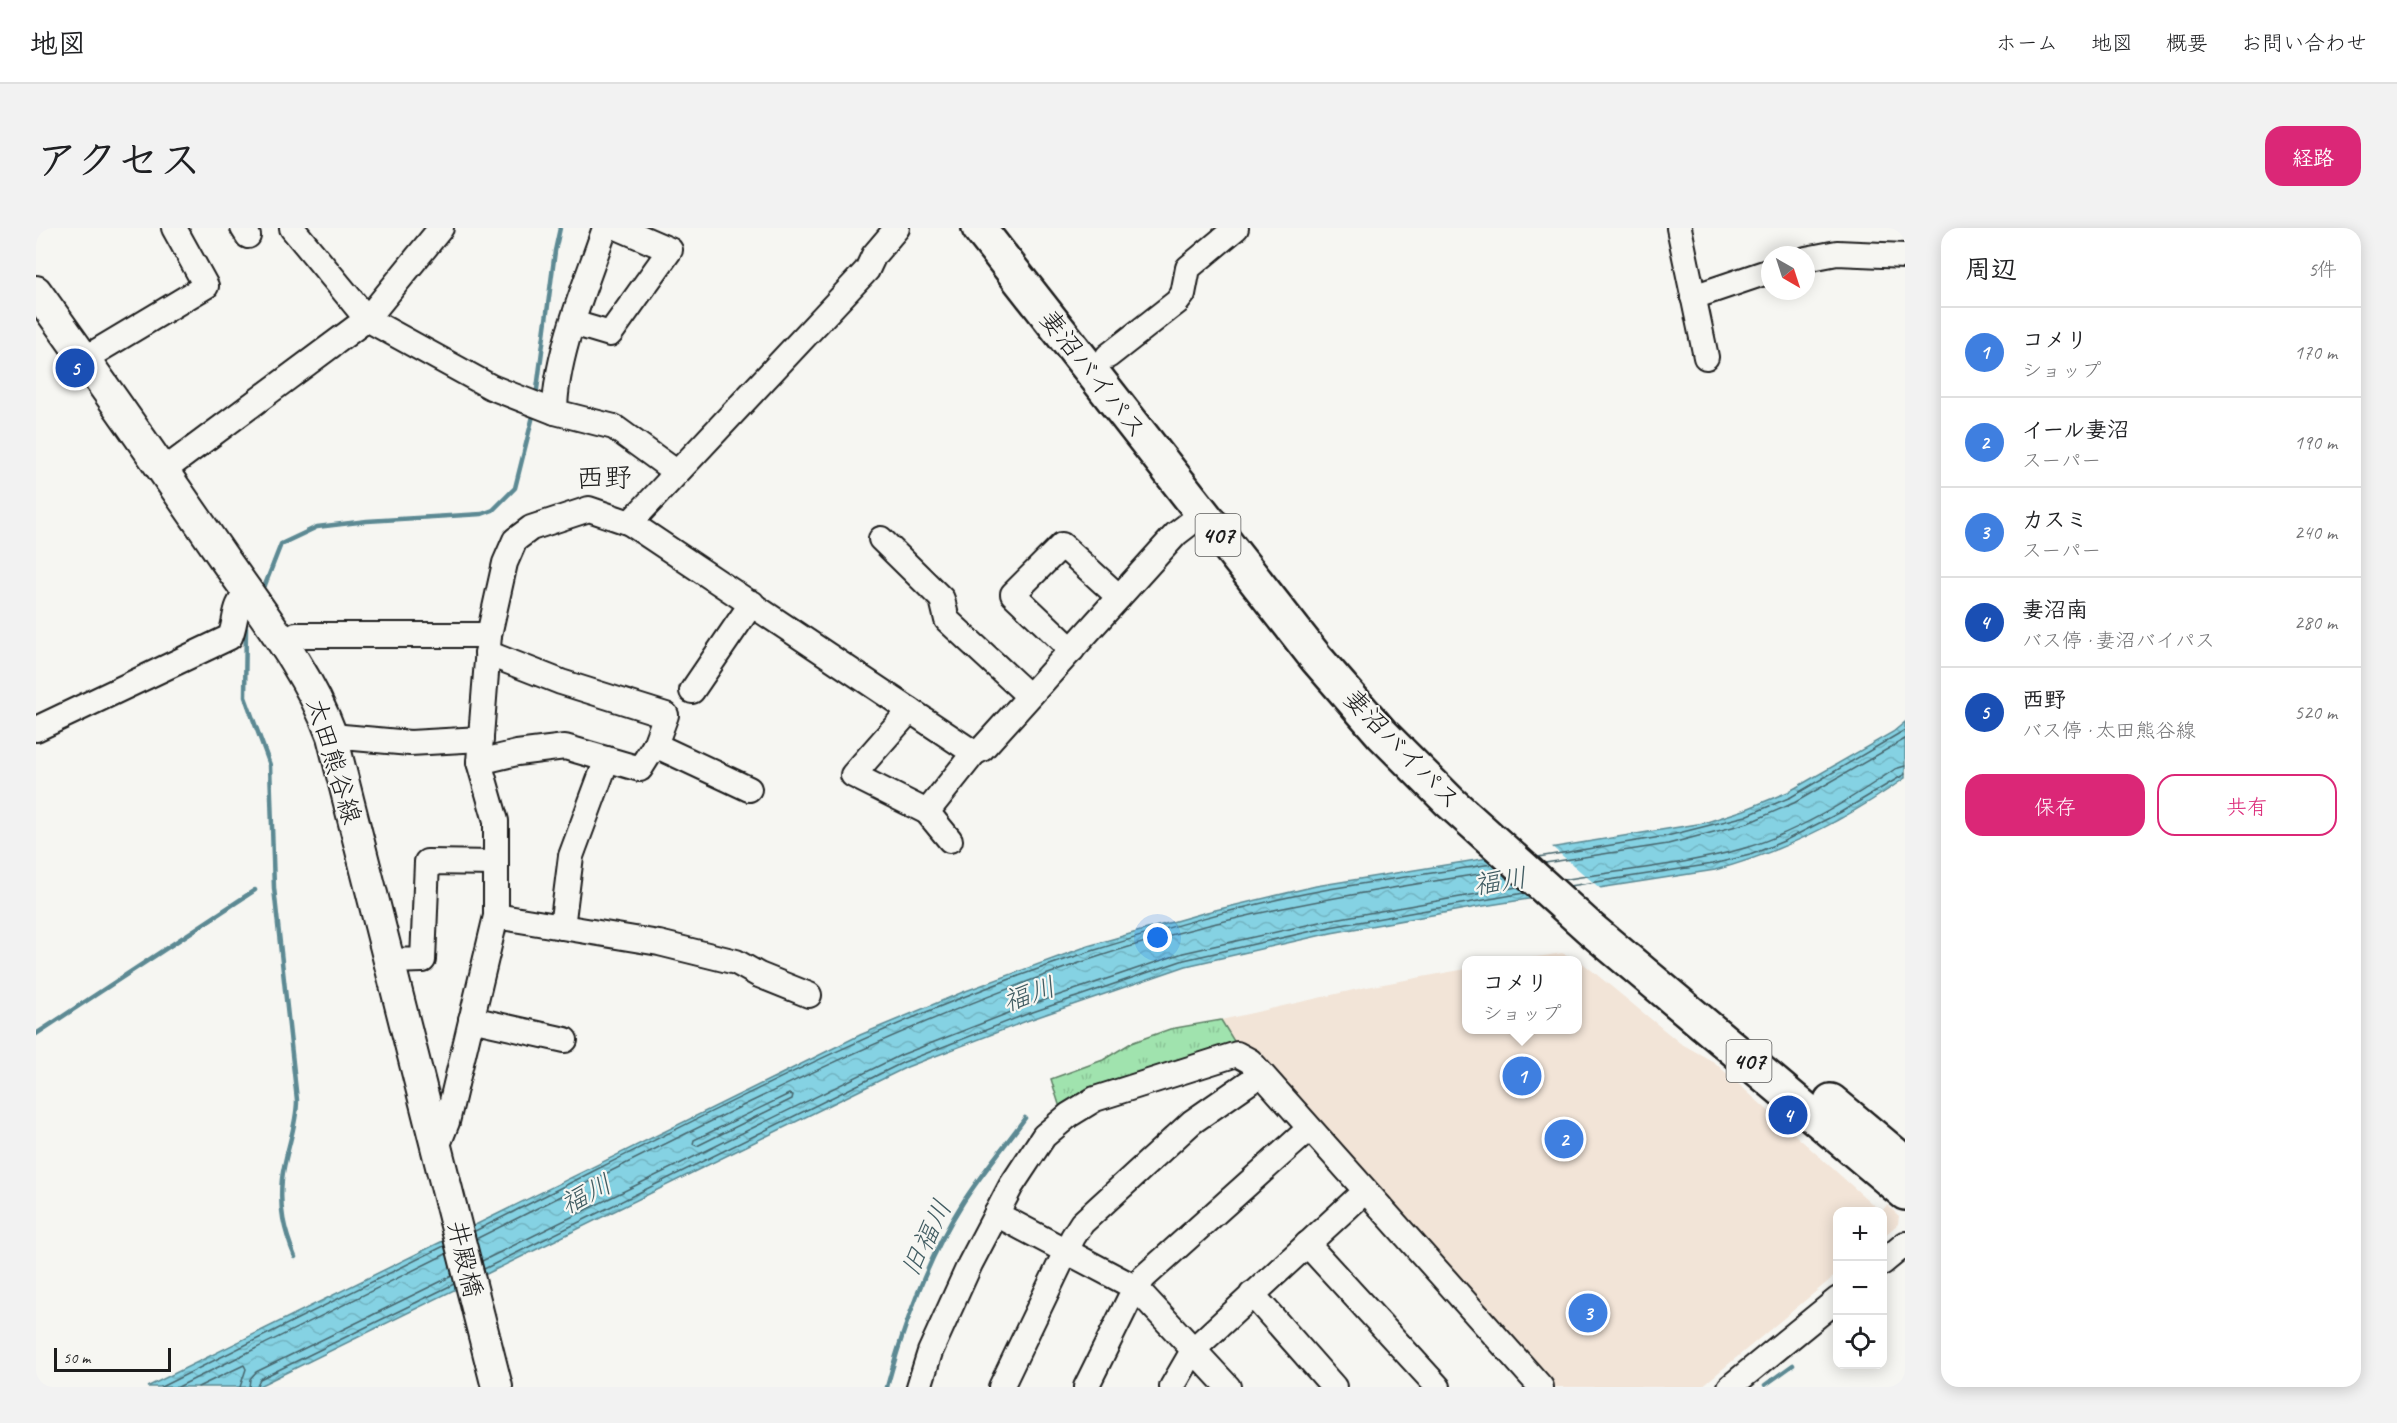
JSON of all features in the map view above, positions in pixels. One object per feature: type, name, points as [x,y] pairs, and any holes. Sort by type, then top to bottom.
[{"type":"highway","name":"妻沼バイパス","points":[[979,228],[1316,658],[1382,734],[1488,821],[1605,928],[1905,1193]]},
{"type":"highway","name":"妻沼バイパス","points":[[1008,228],[1331,641],[1443,766],[1488,821]]},
{"type":"highway","name":"妻沼バイパス","points":[[1605,928],[1905,1162]]},
{"type":"main road","name":"太田熊谷線","points":[[36,291],[164,471],[309,684],[332,736],[450,1197]]},
{"type":"main road","name":"井殿橋","points":[[450,1197],[497,1387]]},
{"type":"street","points":[[84,359],[206,286],[174,228]]},
{"type":"street","points":[[292,228],[366,319],[491,387],[555,412],[614,427],[676,472]]},
{"type":"street","points":[[164,471],[366,319],[441,228]]},
{"type":"street","points":[[555,412],[555,391],[573,323],[605,228]]},
{"type":"street","points":[[573,323],[610,334],[670,250],[619,228]]},
{"type":"street","points":[[630,522],[867,270],[874,255],[897,228]]},
{"type":"street","points":[[1107,356],[1177,302],[1183,294],[1188,268],[1236,228]]},
{"type":"street","points":[[1678,228],[1706,357]]},
{"type":"street","points":[[1815,257],[1837,253],[1905,256]]},
{"type":"street","points":[[1694,297],[1761,274]]},
{"type":"street","points":[[437,1147],[447,1122],[496,916],[496,821],[480,751],[488,644],[505,563],[515,540],[531,528],[589,509],[630,522],[974,753]]},
{"type":"street","points":[[927,812],[974,753],[982,749],[1176,534],[1202,514]]},
{"type":"street","points":[[881,539],[942,598],[947,620],[1029,696]]},
{"type":"street","points":[[1072,650],[1013,594],[1062,544],[1119,597]]},
{"type":"street","points":[[36,729],[230,637],[235,626],[237,605],[248,593]]},
{"type":"street","points":[[692,691],[752,603]]},
{"type":"street","points":[[282,644],[296,635],[488,644],[561,682],[666,716],[655,745],[640,769],[565,747],[517,753],[332,736]]},
{"type":"street","points":[[910,710],[853,775],[927,812],[950,840]]},
{"type":"street","points":[[655,745],[749,789]]},
{"type":"street","points":[[562,927],[571,856],[607,759]]},
{"type":"street","points":[[389,961],[423,960],[427,862],[496,862]]},
{"type":"street","points":[[496,916],[659,943],[736,962],[769,979],[809,995]]},
{"type":"street","points":[[471,1019],[565,1040]]},
{"type":"street","points":[[919,1387],[930,1352],[996,1214],[1032,1150],[1044,1136],[1069,1115],[1095,1099],[1237,1054],[1250,1061],[1526,1382]]},
{"type":"street","points":[[1001,1387],[1082,1223],[1192,1122],[1261,1074]]},
{"type":"street","points":[[1086,1387],[1136,1288],[1144,1277],[1309,1129]]},
{"type":"street","points":[[1172,1387],[1194,1349],[1364,1192]]},
{"type":"street","points":[[996,1214],[1136,1288],[1228,1387]]},
{"type":"street","points":[[1307,1244],[1438,1387]]},
{"type":"street","points":[[1884,1261],[1905,1244]]},
{"type":"street","points":[[1252,1294],[1335,1387]]},
{"type":"street","points":[[1730,1387],[1833,1303]]},
{"type":"shaded area","points":[[1562,953],[1569,956],[1543,956]]},
{"type":"shaded area","points":[[1582,962],[1680,1043],[1714,1062],[1876,1207],[1833,1207],[1833,1277],[1701,1387],[1552,1387],[1237,1046],[1221,1020],[1367,987],[1462,970],[1462,1034],[1582,1034]]},
{"type":"shaded area","points":[[1887,1205],[1899,1216],[1898,1224],[1887,1234],[1887,1207]]},
{"type":"green space","points":[[1221,1020],[1237,1046],[1061,1111],[1051,1079],[1103,1060],[1131,1043],[1170,1029]]},
{"type":"water","name":"福川","points":[[1905,722],[1905,778],[1814,833],[1765,854],[1715,870],[1477,907],[1331,933],[1186,966],[1029,1020],[907,1067],[257,1387],[147,1387],[860,1035],[963,992],[1088,946],[1207,912],[1316,886],[1704,823],[1788,792],[1893,732]]},
{"type":"pier","points":[[1551,846],[1602,890],[1539,900],[1490,855]]},
{"type":"waterway","points":[[536,397],[560,228]]},
{"type":"waterway","points":[[265,585],[281,544],[317,527],[367,521],[482,514],[493,510],[515,488],[534,412]]},
{"type":"waterway","points":[[246,627],[245,697],[270,765],[274,888],[297,1100],[281,1190],[283,1219],[295,1257]]},
{"type":"waterway","points":[[36,1034],[255,890]]},
{"type":"waterway","name":"旧福川","points":[[887,1387],[909,1316],[927,1270],[949,1225],[969,1193],[1025,1118]]},
{"type":"waterway","points":[[1765,1385],[1793,1365]]},
{"type":"place","name":"西野","points":[[75,368]]},
{"type":"place","name":"コメリ","points":[[1522,1076]]},
{"type":"place","name":"妻沼南","points":[[1788,1115]]},
{"type":"place","name":"イール妻沼","points":[[1564,1139]]},
{"type":"place","name":"カスミ","points":[[1588,1313]]},
{"type":"district","name":"西野","points":[[604,477]]}]
